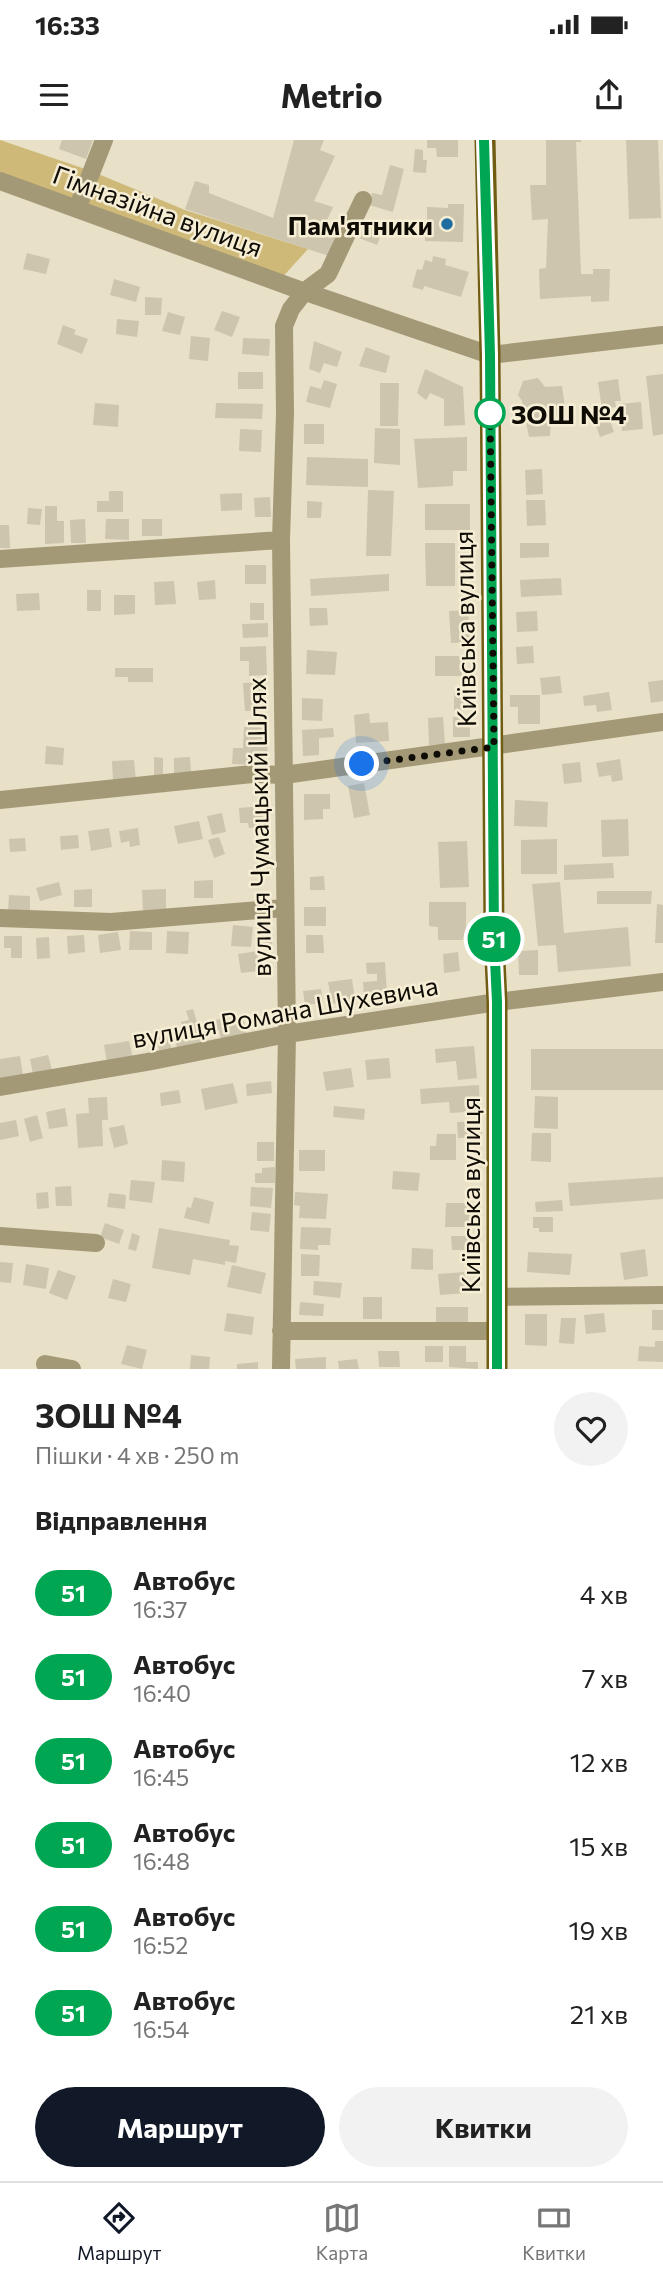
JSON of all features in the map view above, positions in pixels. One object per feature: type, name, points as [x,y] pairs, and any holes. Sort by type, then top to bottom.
[{"type":"main road","name":"Київська вулиця","points":[[485,140],[490,355],[494,939],[497,1002],[497,1369]]},
{"type":"street","points":[[77,209],[104,140]]},
{"type":"street","name":"Гімназійна вулиця","points":[[0,181],[490,355],[663,335]]},
{"type":"street","name":"вулиця Чумацький Шлях","points":[[281,1369],[287,1034],[281,540],[285,413],[284,326],[291,309],[305,291],[328,274],[363,200]]},
{"type":"street","points":[[0,559],[281,540]]},
{"type":"street","points":[[0,800],[252,774],[284,775],[663,722]]},
{"type":"street","points":[[0,918],[111,922],[285,908]]},
{"type":"street","name":"вулиця Романа Шухевича","points":[[0,1087],[147,1062],[287,1034],[497,1002],[663,982]]},
{"type":"street","points":[[0,1236],[96,1243]]},
{"type":"street","points":[[496,1297],[663,1295]]},
{"type":"street","points":[[281,1331],[497,1331]]},
{"type":"street","points":[[45,1364],[72,1369]]},
{"type":"shaded area","points":[[0,140],[91,171],[185,210],[308,249],[279,281],[0,181]]},
{"type":"building","points":[[62,140],[93,140],[86,159],[59,149]]},
{"type":"building","points":[[294,140],[324,140],[320,150],[335,156],[314,201],[333,207],[322,232],[339,236],[332,257],[185,209],[195,181],[209,185],[209,193],[273,218]]},
{"type":"building","points":[[427,140],[458,140],[458,157],[437,157],[436,148],[427,148]]},
{"type":"building","points":[[546,140],[581,140],[576,142],[581,274],[593,274],[593,269],[610,269],[609,301],[591,302],[591,296],[540,299],[539,269],[546,268],[548,219],[532,220],[530,185],[546,185]]},
{"type":"building","points":[[626,140],[658,140],[661,218],[629,219]]},
{"type":"building","points":[[415,149],[423,150],[423,160],[427,160],[426,173],[413,172]]},
{"type":"building","points":[[390,165],[404,169],[393,212],[369,205],[372,193],[382,195]]},
{"type":"building","name":"Пам'ятники","points":[[448,204],[464,204],[463,242],[425,241],[425,228],[432,228],[432,220],[427,220],[427,207],[448,208]]},
{"type":"building","points":[[364,225],[382,232],[377,245],[359,238]]},
{"type":"building","points":[[27,253],[50,259],[46,274],[23,269]]},
{"type":"building","points":[[433,256],[446,259],[445,265],[469,272],[461,297],[424,286],[423,290],[412,287],[417,269],[422,270],[425,260],[432,262]]},
{"type":"building","points":[[114,279],[140,287],[136,302],[110,295]]},
{"type":"building","points":[[145,297],[162,298],[161,315],[145,315]]},
{"type":"building","points":[[222,311],[240,317],[232,337],[214,330]]},
{"type":"building","points":[[168,312],[185,317],[180,335],[162,331]]},
{"type":"building","points":[[117,319],[139,321],[137,337],[116,334]]},
{"type":"building","points":[[63,325],[76,330],[74,334],[88,339],[82,354],[57,344]]},
{"type":"building","points":[[191,336],[210,338],[208,361],[189,359]]},
{"type":"building","points":[[243,338],[270,339],[269,356],[242,354]]},
{"type":"building","points":[[314,341],[342,352],[337,367],[324,363],[320,373],[309,369]]},
{"type":"building","points":[[366,347],[390,356],[386,373],[359,366]]},
{"type":"building","points":[[425,369],[463,387],[465,425],[444,426],[444,399],[430,393],[426,400],[417,393]]},
{"type":"building","points":[[238,372],[263,372],[263,389],[238,389]]},
{"type":"building","points":[[663,374],[663,434],[653,436],[646,376]]},
{"type":"building","points":[[538,378],[545,387],[562,386],[566,415],[551,418],[550,436],[529,437],[522,401],[518,395],[523,381]]},
{"type":"building","points":[[618,379],[621,401],[615,401],[616,407],[602,409],[598,382]]},
{"type":"building","points":[[324,380],[337,384],[330,408],[306,402],[310,386],[321,389]]},
{"type":"building","points":[[380,383],[399,383],[398,426],[380,426]]},
{"type":"building","points":[[641,402],[643,429],[622,431],[620,404]]},
{"type":"building","points":[[95,403],[119,405],[118,427],[93,425]]},
{"type":"building","points":[[216,403],[263,404],[262,419],[215,418]]},
{"type":"building","points":[[608,415],[614,432],[600,437],[594,420]]},
{"type":"building","points":[[304,424],[324,424],[324,444],[304,444]]},
{"type":"building","points":[[375,428],[400,429],[400,465],[374,463]]},
{"type":"building","points":[[240,429],[262,430],[261,452],[239,451]]},
{"type":"building","points":[[467,437],[467,471],[453,471],[453,486],[418,488],[414,439]]},
{"type":"building","points":[[307,457],[368,459],[368,487],[306,485]]},
{"type":"building","points":[[542,469],[543,494],[526,495],[525,470]]},
{"type":"building","points":[[368,490],[394,491],[391,556],[366,556]]},
{"type":"building","points":[[109,491],[123,491],[123,512],[97,512],[97,501],[109,501]]},
{"type":"building","points":[[242,493],[242,510],[221,511],[220,494]]},
{"type":"building","points":[[270,497],[271,517],[255,517],[254,498]]},
{"type":"building","points":[[526,500],[545,500],[546,525],[527,526]]},
{"type":"building","points":[[307,501],[322,502],[321,518],[307,518]]},
{"type":"building","points":[[425,504],[470,504],[470,530],[425,530]]},
{"type":"building","points":[[45,506],[57,506],[57,521],[64,521],[64,543],[45,544]]},
{"type":"building","points":[[28,508],[42,509],[40,525],[27,524]]},
{"type":"building","points":[[85,519],[86,543],[71,543],[70,520]]},
{"type":"building","points":[[106,519],[129,519],[129,540],[105,539]]},
{"type":"building","points":[[142,519],[162,519],[162,536],[142,536]]},
{"type":"building","points":[[0,525],[9,525],[10,548],[0,548]]},
{"type":"building","points":[[425,543],[455,543],[455,586],[426,586]]},
{"type":"building","points":[[520,543],[549,543],[549,557],[520,558]]},
{"type":"building","points":[[245,565],[266,565],[266,584],[245,584]]},
{"type":"building","points":[[389,574],[389,591],[311,596],[310,579]]},
{"type":"building","points":[[561,578],[562,595],[521,597],[520,580]]},
{"type":"building","points":[[215,580],[216,599],[199,600],[197,582]]},
{"type":"building","points":[[174,581],[176,604],[155,605],[154,582]]},
{"type":"building","points":[[87,590],[101,590],[101,611],[87,611]]},
{"type":"building","points":[[39,593],[40,610],[17,611],[16,594]]},
{"type":"building","points":[[114,595],[135,595],[135,614],[114,615]]},
{"type":"building","points":[[250,603],[264,603],[264,620],[250,620]]},
{"type":"building","points":[[309,608],[327,608],[328,625],[310,626]]},
{"type":"building","points":[[468,610],[470,642],[451,643],[449,611]]},
{"type":"building","points":[[537,611],[538,631],[517,632],[516,612]]},
{"type":"building","points":[[268,623],[268,637],[243,638],[242,624]]},
{"type":"building","points":[[266,646],[267,675],[249,676],[249,661],[240,661],[240,647]]},
{"type":"building","points":[[533,646],[534,663],[517,664],[516,647]]},
{"type":"building","points":[[307,650],[337,652],[335,675],[306,674]]},
{"type":"building","points":[[435,656],[462,656],[462,676],[435,676]]},
{"type":"building","points":[[115,668],[153,668],[153,682],[128,682],[128,677],[115,677]]},
{"type":"building","points":[[560,676],[562,693],[542,695],[540,678]]},
{"type":"building","points":[[663,680],[663,701],[651,703],[648,682]]},
{"type":"building","points":[[263,682],[264,710],[245,711],[243,683]]},
{"type":"building","points":[[473,692],[474,709],[454,710],[454,693]]},
{"type":"building","points":[[609,692],[612,710],[597,712],[596,705],[584,706],[583,696]]},
{"type":"building","points":[[510,695],[540,695],[540,724],[518,724],[518,707],[510,707]]},
{"type":"building","points":[[302,698],[323,699],[322,721],[302,720]]},
{"type":"building","points":[[369,713],[370,723],[388,722],[389,741],[356,743],[354,715]]},
{"type":"building","points":[[443,717],[445,744],[429,745],[428,718]]},
{"type":"building","points":[[453,717],[470,717],[470,737],[453,737]]},
{"type":"building","points":[[244,727],[268,728],[267,765],[232,764],[233,748],[243,748]]},
{"type":"building","points":[[333,728],[334,737],[319,738],[319,755],[303,756],[302,730]]},
{"type":"building","points":[[46,746],[64,748],[63,765],[45,764]]},
{"type":"building","points":[[154,757],[163,758],[163,775],[154,775]]},
{"type":"building","points":[[190,757],[191,772],[174,773],[174,758]]},
{"type":"building","points":[[620,759],[623,780],[612,782],[611,775],[599,777],[596,763]]},
{"type":"building","points":[[134,760],[136,780],[113,781],[112,761]]},
{"type":"building","points":[[580,762],[582,782],[564,784],[562,764]]},
{"type":"building","points":[[364,783],[370,815],[354,818],[348,786]]},
{"type":"building","points":[[304,794],[330,794],[330,809],[323,809],[323,819],[304,820]]},
{"type":"building","points":[[515,800],[548,802],[547,827],[514,826]]},
{"type":"building","points":[[261,806],[263,818],[257,818],[258,827],[249,828],[248,823],[240,823],[239,808]]},
{"type":"building","points":[[222,813],[226,832],[212,835],[207,816]]},
{"type":"building","points":[[628,819],[629,856],[602,857],[601,820]]},
{"type":"building","points":[[199,821],[203,839],[178,844],[174,826]]},
{"type":"building","points":[[109,828],[112,847],[91,851],[88,831]]},
{"type":"building","points":[[138,828],[140,845],[130,847],[129,841],[121,843],[119,831]]},
{"type":"building","points":[[78,835],[79,848],[61,850],[60,836]]},
{"type":"building","points":[[219,837],[225,854],[214,858],[208,840]]},
{"type":"building","points":[[25,838],[26,851],[10,852],[9,839]]},
{"type":"building","points":[[557,839],[557,874],[521,874],[521,840]]},
{"type":"building","points":[[467,841],[469,887],[440,888],[438,842]]},
{"type":"building","points":[[613,863],[614,878],[564,880],[564,865]]},
{"type":"building","points":[[324,876],[325,890],[310,890],[310,877]]},
{"type":"building","points":[[213,880],[213,898],[194,898],[194,881]]},
{"type":"building","points":[[59,882],[62,895],[40,901],[36,888]]},
{"type":"building","points":[[560,882],[564,933],[628,927],[631,966],[558,972],[556,945],[538,946],[532,884]]},
{"type":"building","points":[[92,889],[92,907],[74,907],[74,890]]},
{"type":"building","points":[[166,889],[166,912],[143,913],[142,890]]},
{"type":"building","points":[[597,891],[652,891],[651,904],[597,904]]},
{"type":"building","points":[[9,895],[30,896],[30,912],[8,912]]},
{"type":"building","points":[[429,902],[466,902],[466,940],[438,940],[438,927],[429,926]]},
{"type":"building","points":[[657,904],[663,905],[663,943],[655,943]]},
{"type":"building","points":[[304,907],[326,907],[326,926],[304,926]]},
{"type":"building","points":[[233,925],[253,927],[251,947],[231,946]]},
{"type":"building","points":[[257,928],[273,930],[272,945],[255,943]]},
{"type":"building","points":[[130,931],[152,932],[152,950],[129,950]]},
{"type":"building","points":[[167,931],[189,932],[188,954],[166,953]]},
{"type":"building","points":[[118,932],[121,950],[100,953],[98,935]]},
{"type":"building","points":[[84,935],[85,952],[68,954],[67,936]]},
{"type":"building","points":[[306,935],[323,935],[324,953],[306,953]]},
{"type":"building","points":[[4,936],[22,936],[22,958],[11,958],[11,948],[4,948]]},
{"type":"building","points":[[49,937],[50,958],[37,959],[36,938]]},
{"type":"building","points":[[538,950],[538,975],[519,975],[518,951]]},
{"type":"building","points":[[257,951],[259,971],[241,973],[238,954]]},
{"type":"building","points":[[458,952],[460,971],[444,973],[443,954]]},
{"type":"building","points":[[385,962],[387,995],[364,996],[363,982],[377,981],[377,974],[367,974],[366,963]]},
{"type":"building","points":[[352,979],[355,1000],[332,1004],[328,982]]},
{"type":"building","points":[[321,989],[323,1003],[305,1005],[303,991]]},
{"type":"building","points":[[193,1009],[204,1045],[178,1052],[174,1035],[183,1032],[181,1022],[189,1020],[186,1011]]},
{"type":"building","points":[[228,1018],[229,1023],[244,1021],[247,1036],[221,1041],[214,1020]]},
{"type":"building","points":[[168,1035],[172,1051],[160,1054],[156,1038]]},
{"type":"building","points":[[129,1041],[133,1059],[107,1063],[104,1045]]},
{"type":"building","points":[[474,1046],[477,1078],[458,1080],[456,1061],[436,1063],[435,1049]]},
{"type":"building","points":[[531,1049],[663,1049],[663,1090],[531,1090]]},
{"type":"building","points":[[48,1055],[52,1070],[33,1074],[30,1059]]},
{"type":"building","points":[[20,1056],[23,1075],[0,1079],[0,1059]]},
{"type":"building","points":[[389,1058],[391,1078],[367,1080],[365,1060]]},
{"type":"building","points":[[351,1068],[354,1087],[326,1091],[323,1072]]},
{"type":"building","points":[[271,1081],[272,1093],[247,1096],[246,1084]]},
{"type":"building","points":[[233,1083],[238,1103],[205,1110],[201,1089]]},
{"type":"building","points":[[479,1085],[480,1111],[450,1113],[449,1102],[421,1104],[420,1089]]},
{"type":"building","points":[[179,1090],[181,1103],[161,1106],[160,1093]]},
{"type":"building","points":[[535,1096],[558,1097],[558,1129],[534,1128]]},
{"type":"building","points":[[107,1097],[108,1120],[102,1120],[103,1146],[78,1148],[76,1114],[89,1113],[88,1098]]},
{"type":"building","points":[[334,1106],[365,1109],[364,1120],[333,1117]]},
{"type":"building","points":[[65,1108],[68,1126],[49,1129],[46,1112]]},
{"type":"building","points":[[37,1115],[43,1138],[30,1142],[24,1119]]},
{"type":"building","points":[[16,1120],[19,1136],[0,1140],[0,1123]]},
{"type":"building","points":[[481,1121],[482,1137],[458,1138],[457,1122]]},
{"type":"building","points":[[124,1125],[128,1144],[114,1148],[109,1128]]},
{"type":"building","points":[[532,1133],[551,1133],[551,1162],[531,1161]]},
{"type":"building","points":[[437,1134],[456,1134],[456,1160],[430,1160],[430,1146],[436,1146]]},
{"type":"building","points":[[257,1142],[274,1142],[274,1161],[257,1161]]},
{"type":"building","points":[[299,1150],[325,1150],[325,1171],[299,1171]]},
{"type":"building","points":[[162,1160],[185,1162],[184,1182],[161,1180]]},
{"type":"building","points":[[275,1167],[275,1183],[255,1183],[255,1173],[262,1173],[262,1168]]},
{"type":"building","points":[[393,1171],[420,1173],[418,1191],[392,1189]]},
{"type":"building","points":[[663,1177],[663,1199],[570,1206],[568,1183]]},
{"type":"building","points":[[131,1180],[155,1182],[152,1203],[129,1200]]},
{"type":"building","points":[[71,1186],[72,1206],[56,1206],[55,1187]]},
{"type":"building","points":[[251,1187],[273,1188],[271,1208],[250,1206]]},
{"type":"building","points":[[48,1192],[49,1208],[37,1209],[36,1193]]},
{"type":"building","points":[[295,1192],[328,1194],[326,1219],[299,1218],[300,1206],[294,1205]]},
{"type":"building","points":[[109,1193],[126,1195],[125,1209],[107,1207]]},
{"type":"building","points":[[194,1197],[214,1202],[209,1224],[184,1218]]},
{"type":"building","points":[[562,1200],[563,1211],[536,1212],[535,1202]]},
{"type":"building","points":[[446,1203],[471,1203],[470,1227],[445,1227]]},
{"type":"building","points":[[252,1212],[271,1214],[269,1232],[250,1230]]},
{"type":"building","points":[[533,1217],[553,1217],[553,1232],[539,1232],[539,1228],[533,1228]]},
{"type":"building","points":[[105,1223],[124,1230],[119,1244],[100,1237]]},
{"type":"building","points":[[301,1227],[331,1228],[330,1245],[318,1245],[318,1250],[300,1249]]},
{"type":"building","points":[[159,1228],[230,1240],[229,1245],[239,1246],[236,1263],[225,1261],[225,1265],[193,1259],[190,1275],[152,1268]]},
{"type":"building","points":[[132,1233],[140,1236],[136,1251],[128,1249]]},
{"type":"building","points":[[451,1236],[472,1236],[473,1250],[452,1250]]},
{"type":"building","points":[[412,1248],[433,1249],[433,1270],[411,1269]]},
{"type":"building","points":[[645,1249],[648,1276],[624,1280],[620,1253]]},
{"type":"building","points":[[528,1252],[572,1254],[570,1275],[527,1272]]},
{"type":"building","points":[[301,1254],[320,1255],[319,1276],[301,1276]]},
{"type":"building","points":[[0,1262],[13,1263],[11,1283],[0,1282]]},
{"type":"building","points":[[26,1264],[49,1268],[46,1289],[23,1285]]},
{"type":"building","points":[[232,1265],[266,1273],[261,1294],[227,1287]]},
{"type":"building","points":[[58,1270],[76,1276],[67,1300],[49,1293]]},
{"type":"building","points":[[465,1272],[467,1293],[440,1295],[438,1274]]},
{"type":"building","points":[[113,1279],[131,1284],[126,1302],[108,1298]]},
{"type":"building","points":[[314,1281],[342,1283],[340,1298],[313,1295]]},
{"type":"building","points":[[363,1297],[382,1297],[382,1319],[363,1319]]},
{"type":"building","points":[[300,1302],[324,1304],[323,1316],[299,1315]]},
{"type":"building","points":[[436,1307],[468,1307],[468,1322],[436,1323]]},
{"type":"building","points":[[652,1310],[663,1310],[663,1330],[652,1330]]},
{"type":"building","points":[[227,1313],[254,1317],[252,1335],[224,1331]]},
{"type":"building","points":[[604,1313],[606,1332],[586,1334],[584,1315]]},
{"type":"building","points":[[525,1314],[547,1314],[547,1346],[525,1345]]},
{"type":"building","points":[[561,1318],[576,1318],[574,1344],[559,1343]]},
{"type":"building","points":[[655,1341],[663,1341],[663,1362],[638,1361],[639,1346],[655,1347]]},
{"type":"building","points":[[127,1345],[147,1350],[142,1369],[121,1364]]},
{"type":"building","points":[[425,1346],[443,1346],[443,1362],[425,1362]]},
{"type":"building","points":[[449,1346],[466,1346],[466,1362],[478,1362],[478,1369],[449,1367]]},
{"type":"building","points":[[378,1351],[399,1351],[400,1367],[379,1367]]},
{"type":"building","points":[[191,1355],[210,1357],[209,1369],[190,1369]]},
{"type":"building","points":[[326,1357],[326,1369],[296,1369],[295,1359]]},
{"type":"building","points":[[357,1359],[359,1369],[339,1369],[338,1361]]},
{"type":"building","points":[[258,1362],[258,1369],[237,1369],[237,1364]]},
{"type":"bus line","name":"51","points":[[484,140],[490,355],[494,939],[497,1002],[497,1369]]},
{"type":"place","name":"Пам'ятники","points":[[447,224]]},
{"type":"place","name":"ЗОШ №4","points":[[490,413]]},
{"type":"route","points":[[362,764],[494,747],[490,410],[490,413]]}]
